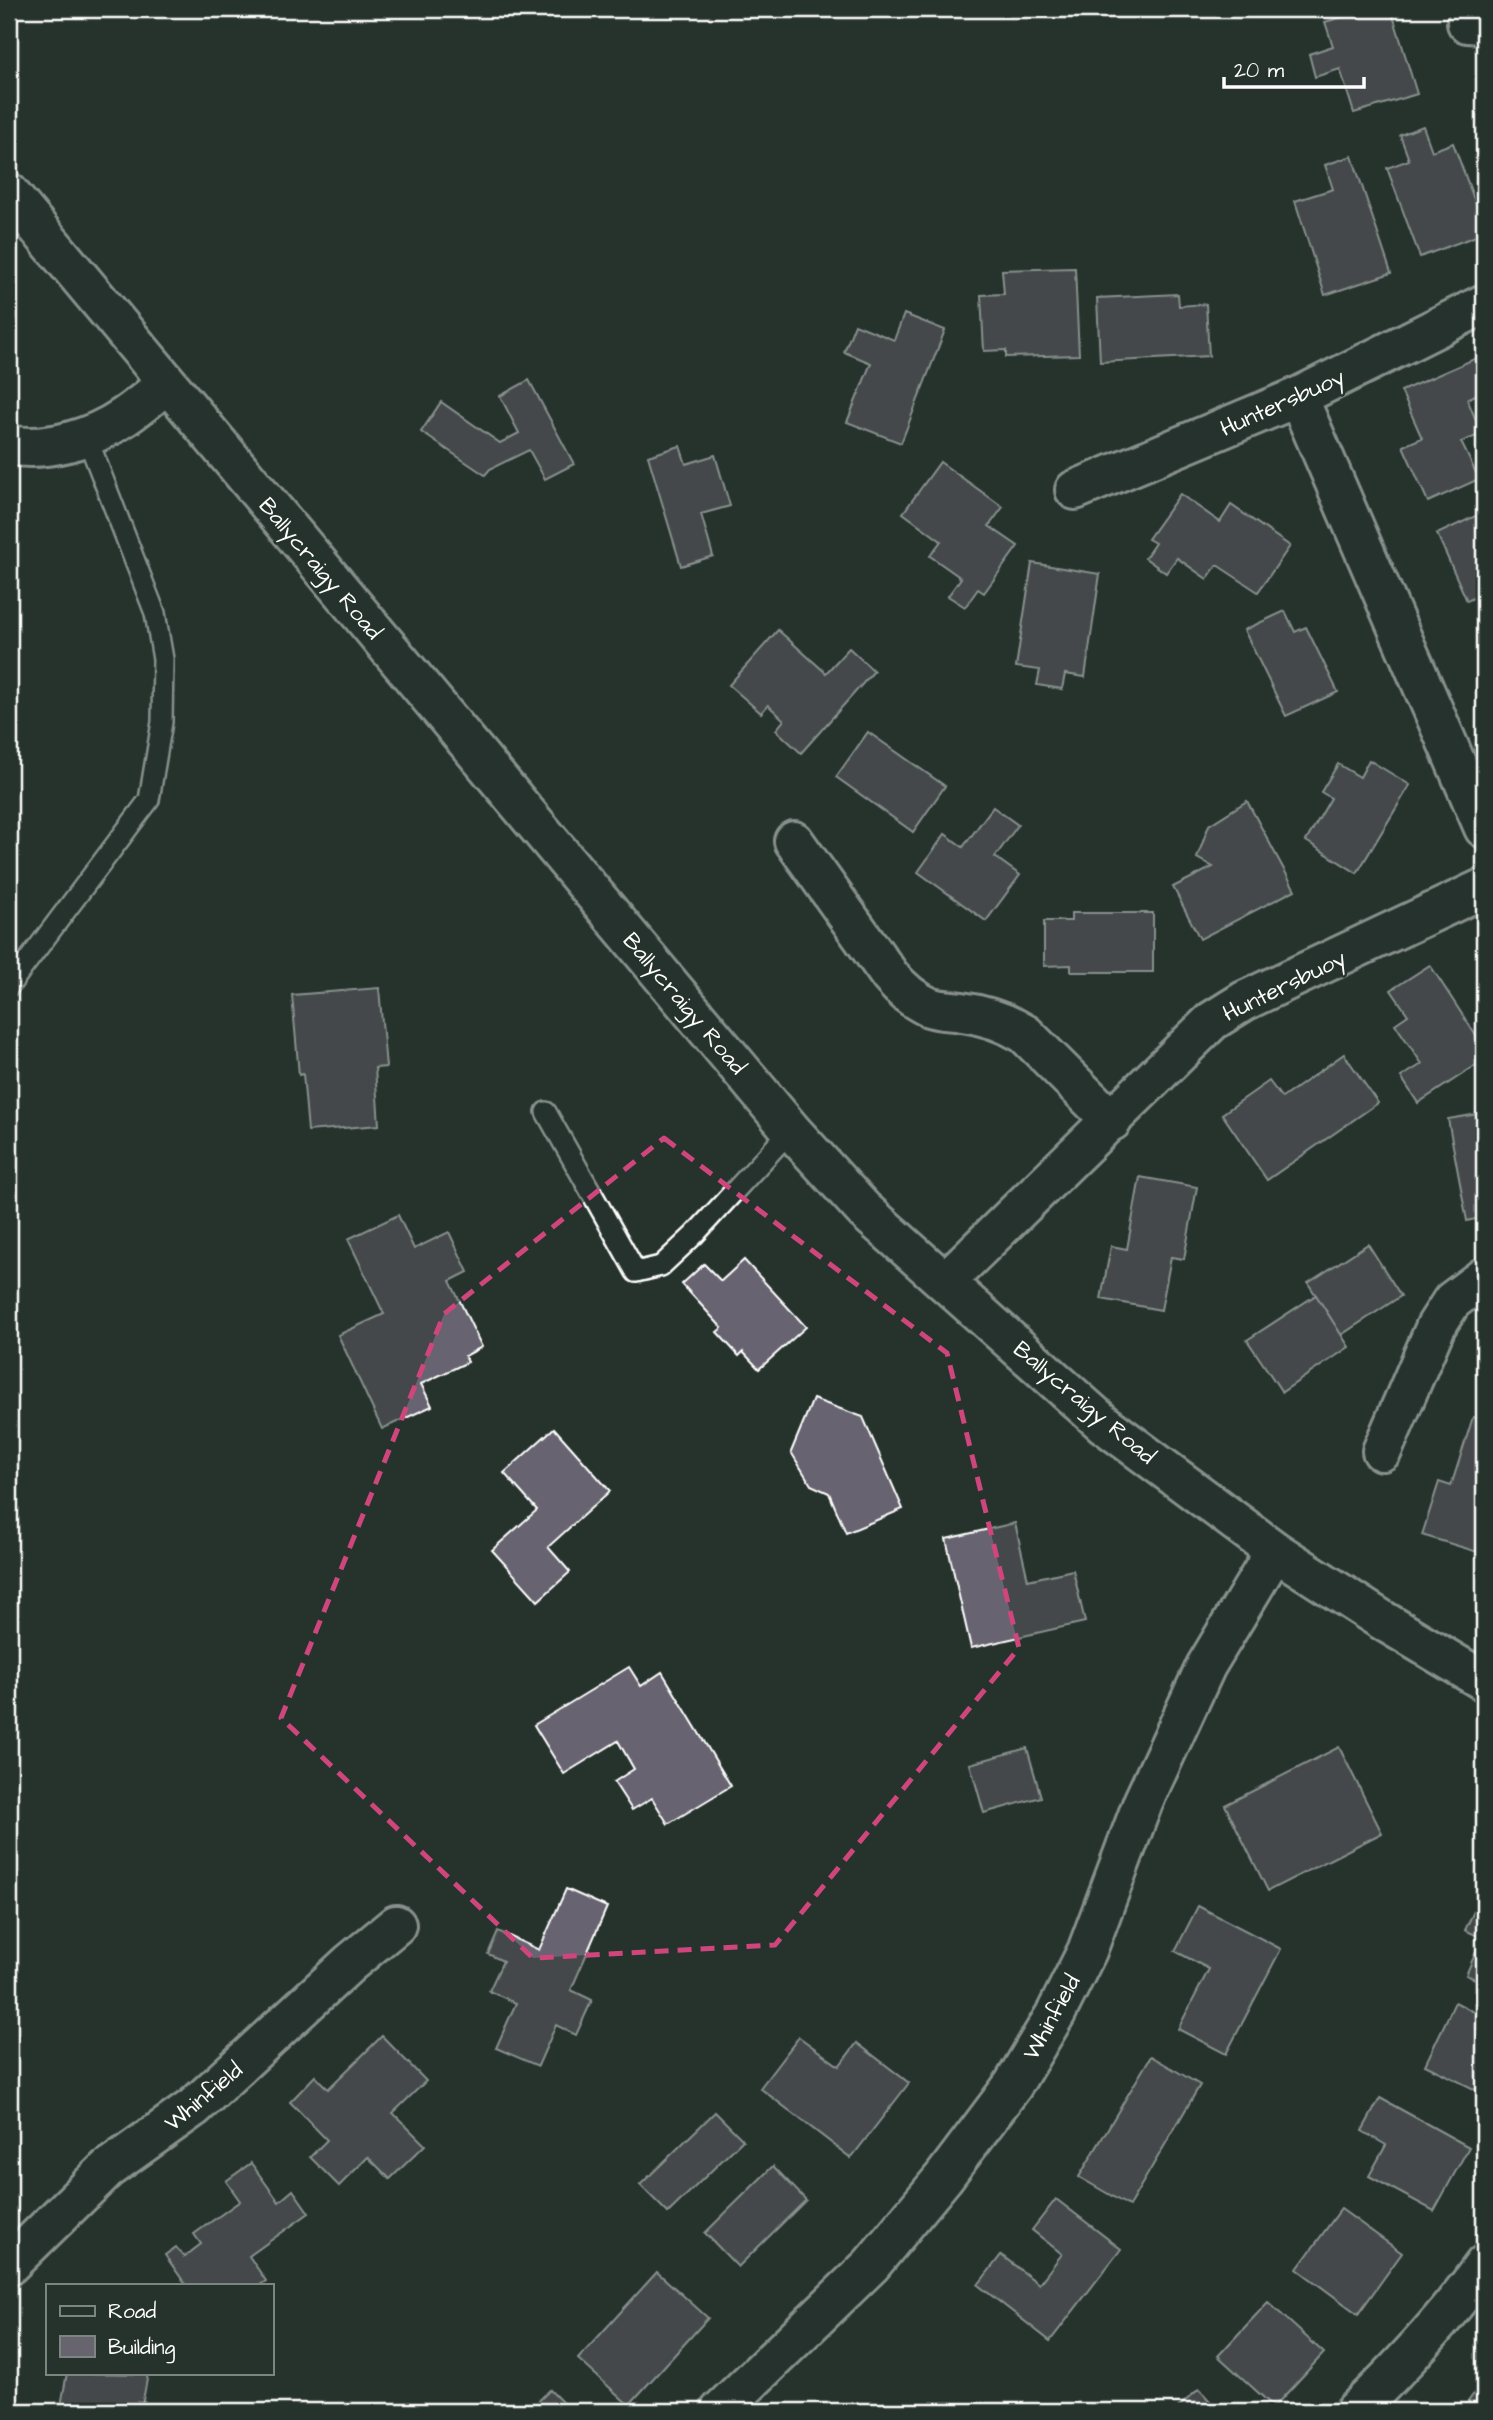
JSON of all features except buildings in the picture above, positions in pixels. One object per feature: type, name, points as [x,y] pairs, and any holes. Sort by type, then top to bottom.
[{"type":"street","name":"Ballycraigy Road","points":[[9,193],[791,1130],[864,1210],[1104,1424],[1275,1551],[1484,1681]]},
{"type":"street","name":"Huntersbuoy","points":[[1075,490],[1298,397],[1484,304]]},
{"type":"street","points":[[9,445],[44,446],[86,435],[124,417],[167,383]]},
{"type":"street","points":[[1298,397],[1484,828]]},
{"type":"street","points":[[794,841],[902,990],[930,1007],[988,1016],[1025,1034],[1112,1121]]},
{"type":"street","name":"Huntersbuoy","points":[[945,1282],[1186,1046],[1227,1010],[1484,888]]},
{"type":"street","points":[[1382,1451],[1436,1326],[1452,1301],[1484,1276]]},
{"type":"street","name":"Whinfield","points":[[720,2411],[871,2265],[944,2177],[1013,2085],[1056,2013],[1087,1951],[1143,1802],[1206,1667],[1275,1551]]},
{"type":"street","name":"Whinfield","points":[[9,2265],[107,2169],[194,2107],[349,1963],[396,1925]]},
{"type":"street","points":[[1355,2411],[1385,2382],[1460,2298],[1484,2265]]},
{"type":"lane","points":[[9,986],[149,800],[162,722],[163,659],[155,612],[86,435]]},
{"type":"lane","points":[[547,1112],[636,1272],[662,1266],[791,1130]]},
{"type":"highlighted area","points":[[664,1138],[947,1353],[1019,1648],[775,1945],[533,1958],[281,1718],[444,1314]]}]
